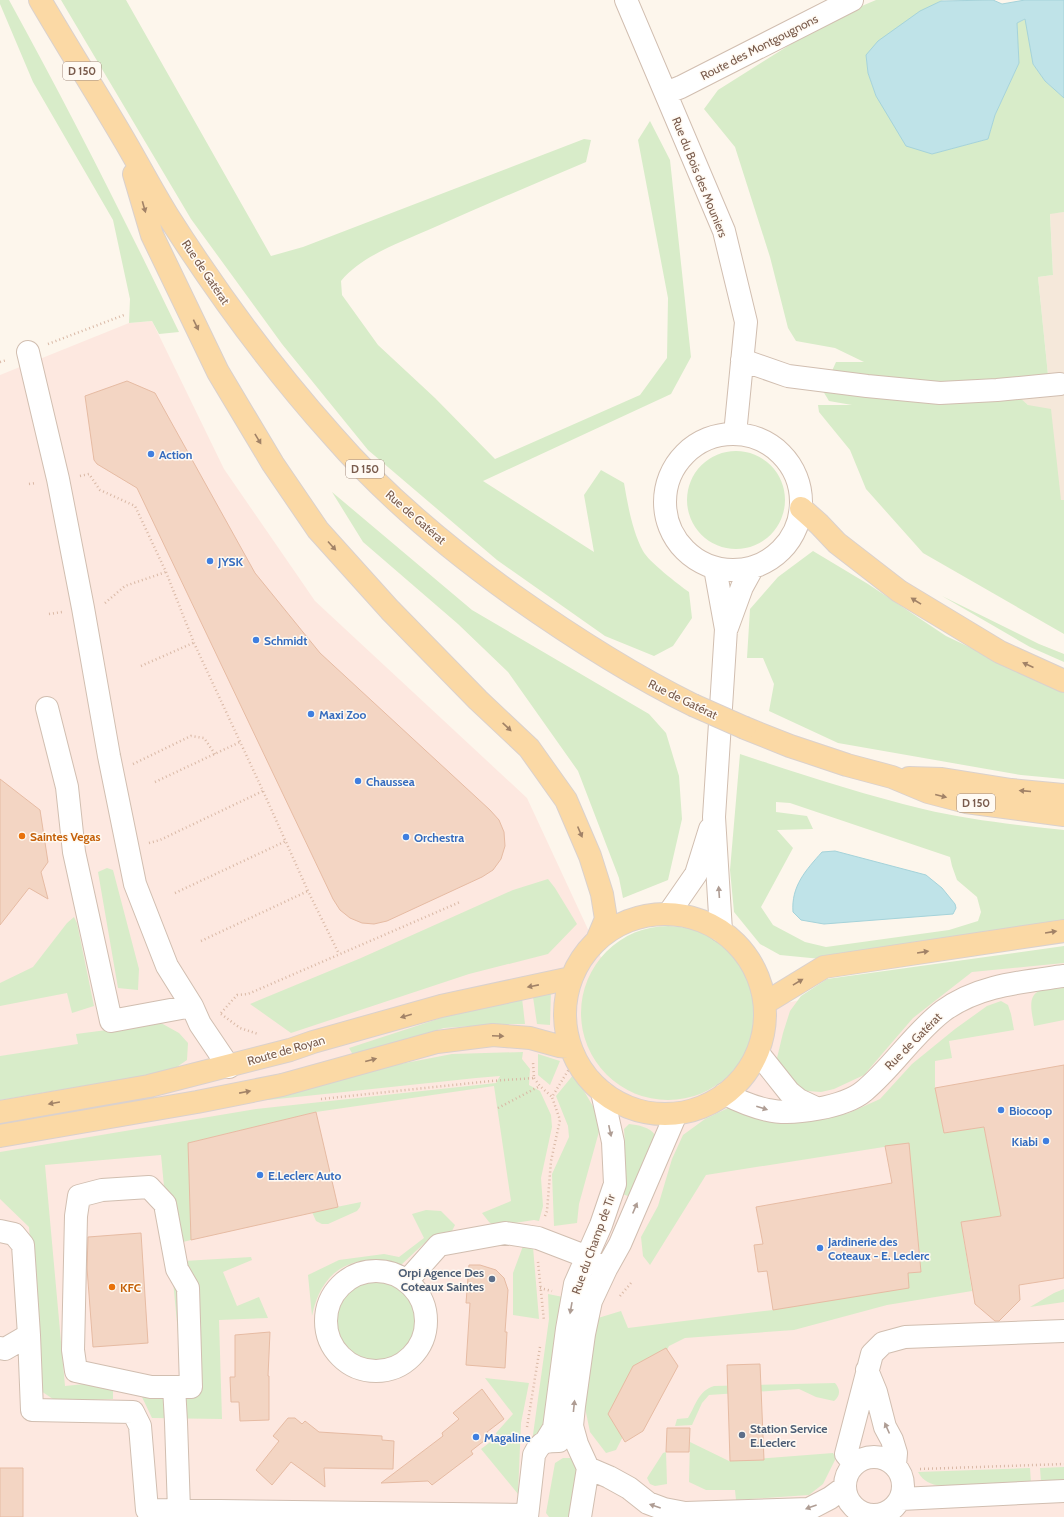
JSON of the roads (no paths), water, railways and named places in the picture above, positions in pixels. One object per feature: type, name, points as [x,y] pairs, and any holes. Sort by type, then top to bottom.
[{"type":"main road","name":"Rue de Gatérat","points":[[40,0],[168,215],[230,308],[287,382],[334,438],[385,490],[437,537],[490,578],[595,651],[656,687],[693,706],[790,746],[847,765],[892,777],[928,792],[966,802],[1064,815]]},
{"type":"main road","points":[[125,142],[152,235],[218,372],[273,464],[318,530],[390,610],[478,700],[529,748],[566,800],[590,856],[602,894],[606,919],[598,938]]},
{"type":"main road","points":[[801,508],[819,524],[836,543],[899,590],[1000,652],[1064,681]]},
{"type":"main road","name":"Rue de Gatérat","points":[[892,777],[942,780],[1011,790],[1064,795]]},
{"type":"main road","points":[[668,913],[721,931],[738,944],[751,962],[760,981],[765,1003],[765,1028],[758,1053],[744,1076],[725,1094],[702,1108],[676,1114],[650,1113],[624,1106],[602,1092],[587,1078],[572,1053],[564,1012],[571,978],[582,956],[598,938],[620,924],[643,916],[668,913]]},
{"type":"main road","points":[[765,1003],[824,967],[1064,930]]},
{"type":"main road","name":"Route de Royan","points":[[0,1112],[150,1086],[290,1050],[312,1042],[441,1006],[571,978]]},
{"type":"main road","points":[[0,1136],[197,1102],[282,1085],[437,1042],[493,1035],[530,1038],[559,1046],[572,1053]]},
{"type":"main road","points":[[57,1126],[76,1110],[226,1083],[229,1066]]},
{"type":"street","name":"Rue du Bois des Mouniers","points":[[626,0],[724,231],[746,322],[735,434]]},
{"type":"street","name":"Route des Montgougnons","points":[[666,93],[681,87],[852,0]]},
{"type":"street","points":[[28,352],[58,479],[83,608],[107,747],[135,884],[167,966],[192,1006],[200,1024],[229,1066]]},
{"type":"street","points":[[742,360],[788,376],[940,393],[1003,390],[1060,384]]},
{"type":"street","points":[[735,434],[757,438],[776,449],[791,466],[800,486],[801,508],[796,528],[786,545],[771,559],[753,567],[741,570],[728,570],[715,568],[695,558],[679,544],[669,524],[665,503],[668,481],[678,462],[694,446],[714,437],[735,434]]},
{"type":"street","points":[[726,629],[742,587],[753,567]]},
{"type":"street","points":[[715,568],[726,629],[714,817],[721,931]]},
{"type":"street","points":[[47,708],[67,786],[74,852],[111,1021],[192,1006]]},
{"type":"street","points":[[668,913],[696,874],[714,817]]},
{"type":"street","name":"Rue de Gatérat","points":[[725,1094],[746,1104],[768,1110],[784,1112],[834,1106],[863,1092],[919,1032],[944,1011],[966,998],[993,987],[1064,976]]},
{"type":"street","points":[[758,1053],[789,1092],[798,1100],[816,1108]]},
{"type":"street","name":"Rue du Champ de Tir","points":[[527,1516],[534,1455],[538,1447],[546,1441],[554,1428],[576,1284],[601,1226],[615,1184],[613,1142],[602,1092]]},
{"type":"street","name":"Rue du Champ de Tir","points":[[588,1468],[577,1444],[572,1426],[584,1334],[591,1301],[620,1244],[676,1114]]},
{"type":"street","points":[[149,1187],[165,1204],[177,1268],[188,1288],[192,1387],[174,1387],[151,1387],[76,1371],[73,1350],[76,1216],[79,1196],[102,1190],[149,1187]]},
{"type":"street","points":[[0,1231],[14,1234],[23,1246],[32,1410],[133,1412],[140,1426],[147,1510],[179,1510],[237,1514],[527,1516]]},
{"type":"street","points":[[407,1281],[440,1246],[505,1233],[538,1238],[577,1253],[606,1269]]},
{"type":"street","points":[[375,1271],[392,1273],[407,1281],[419,1293],[426,1308],[427,1324],[424,1340],[415,1354],[403,1365],[388,1371],[371,1372],[355,1367],[342,1358],[332,1345],[326,1329],[326,1312],[332,1296],[343,1283],[358,1274],[375,1271]]},
{"type":"street","points":[[854,1464],[846,1454],[872,1354],[883,1343],[905,1337],[1064,1331]]},
{"type":"street","points":[[0,1348],[5,1349],[29,1335]]},
{"type":"street","points":[[867,1370],[876,1392],[885,1427],[892,1440],[896,1453],[895,1465]]},
{"type":"street","points":[[174,1387],[179,1510]]},
{"type":"street","points":[[546,1441],[577,1444]]},
{"type":"street","points":[[870,1457],[879,1457],[888,1460],[895,1465],[903,1481],[901,1499],[890,1511],[874,1516],[864,1516],[851,1504],[846,1496],[844,1487],[849,1470],[854,1464],[862,1459],[870,1457]]},
{"type":"street","points":[[580,1517],[588,1468],[629,1488],[648,1503],[664,1509],[685,1513],[809,1509],[830,1498],[844,1487]]},
{"type":"street","points":[[901,1499],[1064,1491]]},
{"type":"water","points":[[993,0],[1002,4],[1025,0],[1064,0],[1064,98],[1045,81],[1033,64],[1025,19],[1017,23],[1019,63],[995,115],[988,139],[932,154],[906,146],[876,96],[868,73],[866,55],[878,41],[920,11],[941,1]]},
{"type":"water","points":[[835,851],[926,875],[942,888],[955,904],[956,908],[953,914],[824,924],[801,920],[793,912],[794,894],[797,886],[810,865],[822,852]]},
{"type":"place","name":"Action","points":[[151,454]]},
{"type":"place","name":"JYSK","points":[[210,561]]},
{"type":"place","name":"Schmidt","points":[[256,640]]},
{"type":"place","name":"Maxi Zoo","points":[[311,714]]},
{"type":"place","name":"Chaussea","points":[[358,781]]},
{"type":"place","name":"Saintes Vegas","points":[[22,836]]},
{"type":"place","name":"Orchestra","points":[[406,837]]},
{"type":"place","name":"Biocoop","points":[[1001,1110]]},
{"type":"place","name":"Kiabi","points":[[1046,1141]]},
{"type":"place","name":"E.Leclerc Auto","points":[[260,1175]]},
{"type":"place","name":"Jardinerie des Coteaux - E. Leclerc","points":[[820,1248]]},
{"type":"place","name":"Orpi Agence Des Coteaux Saintes","points":[[492,1279]]},
{"type":"place","name":"KFC","points":[[112,1287]]},
{"type":"place","name":"Station Service E.Leclerc","points":[[742,1435]]},
{"type":"place","name":"Magaline","points":[[476,1437]]}]
